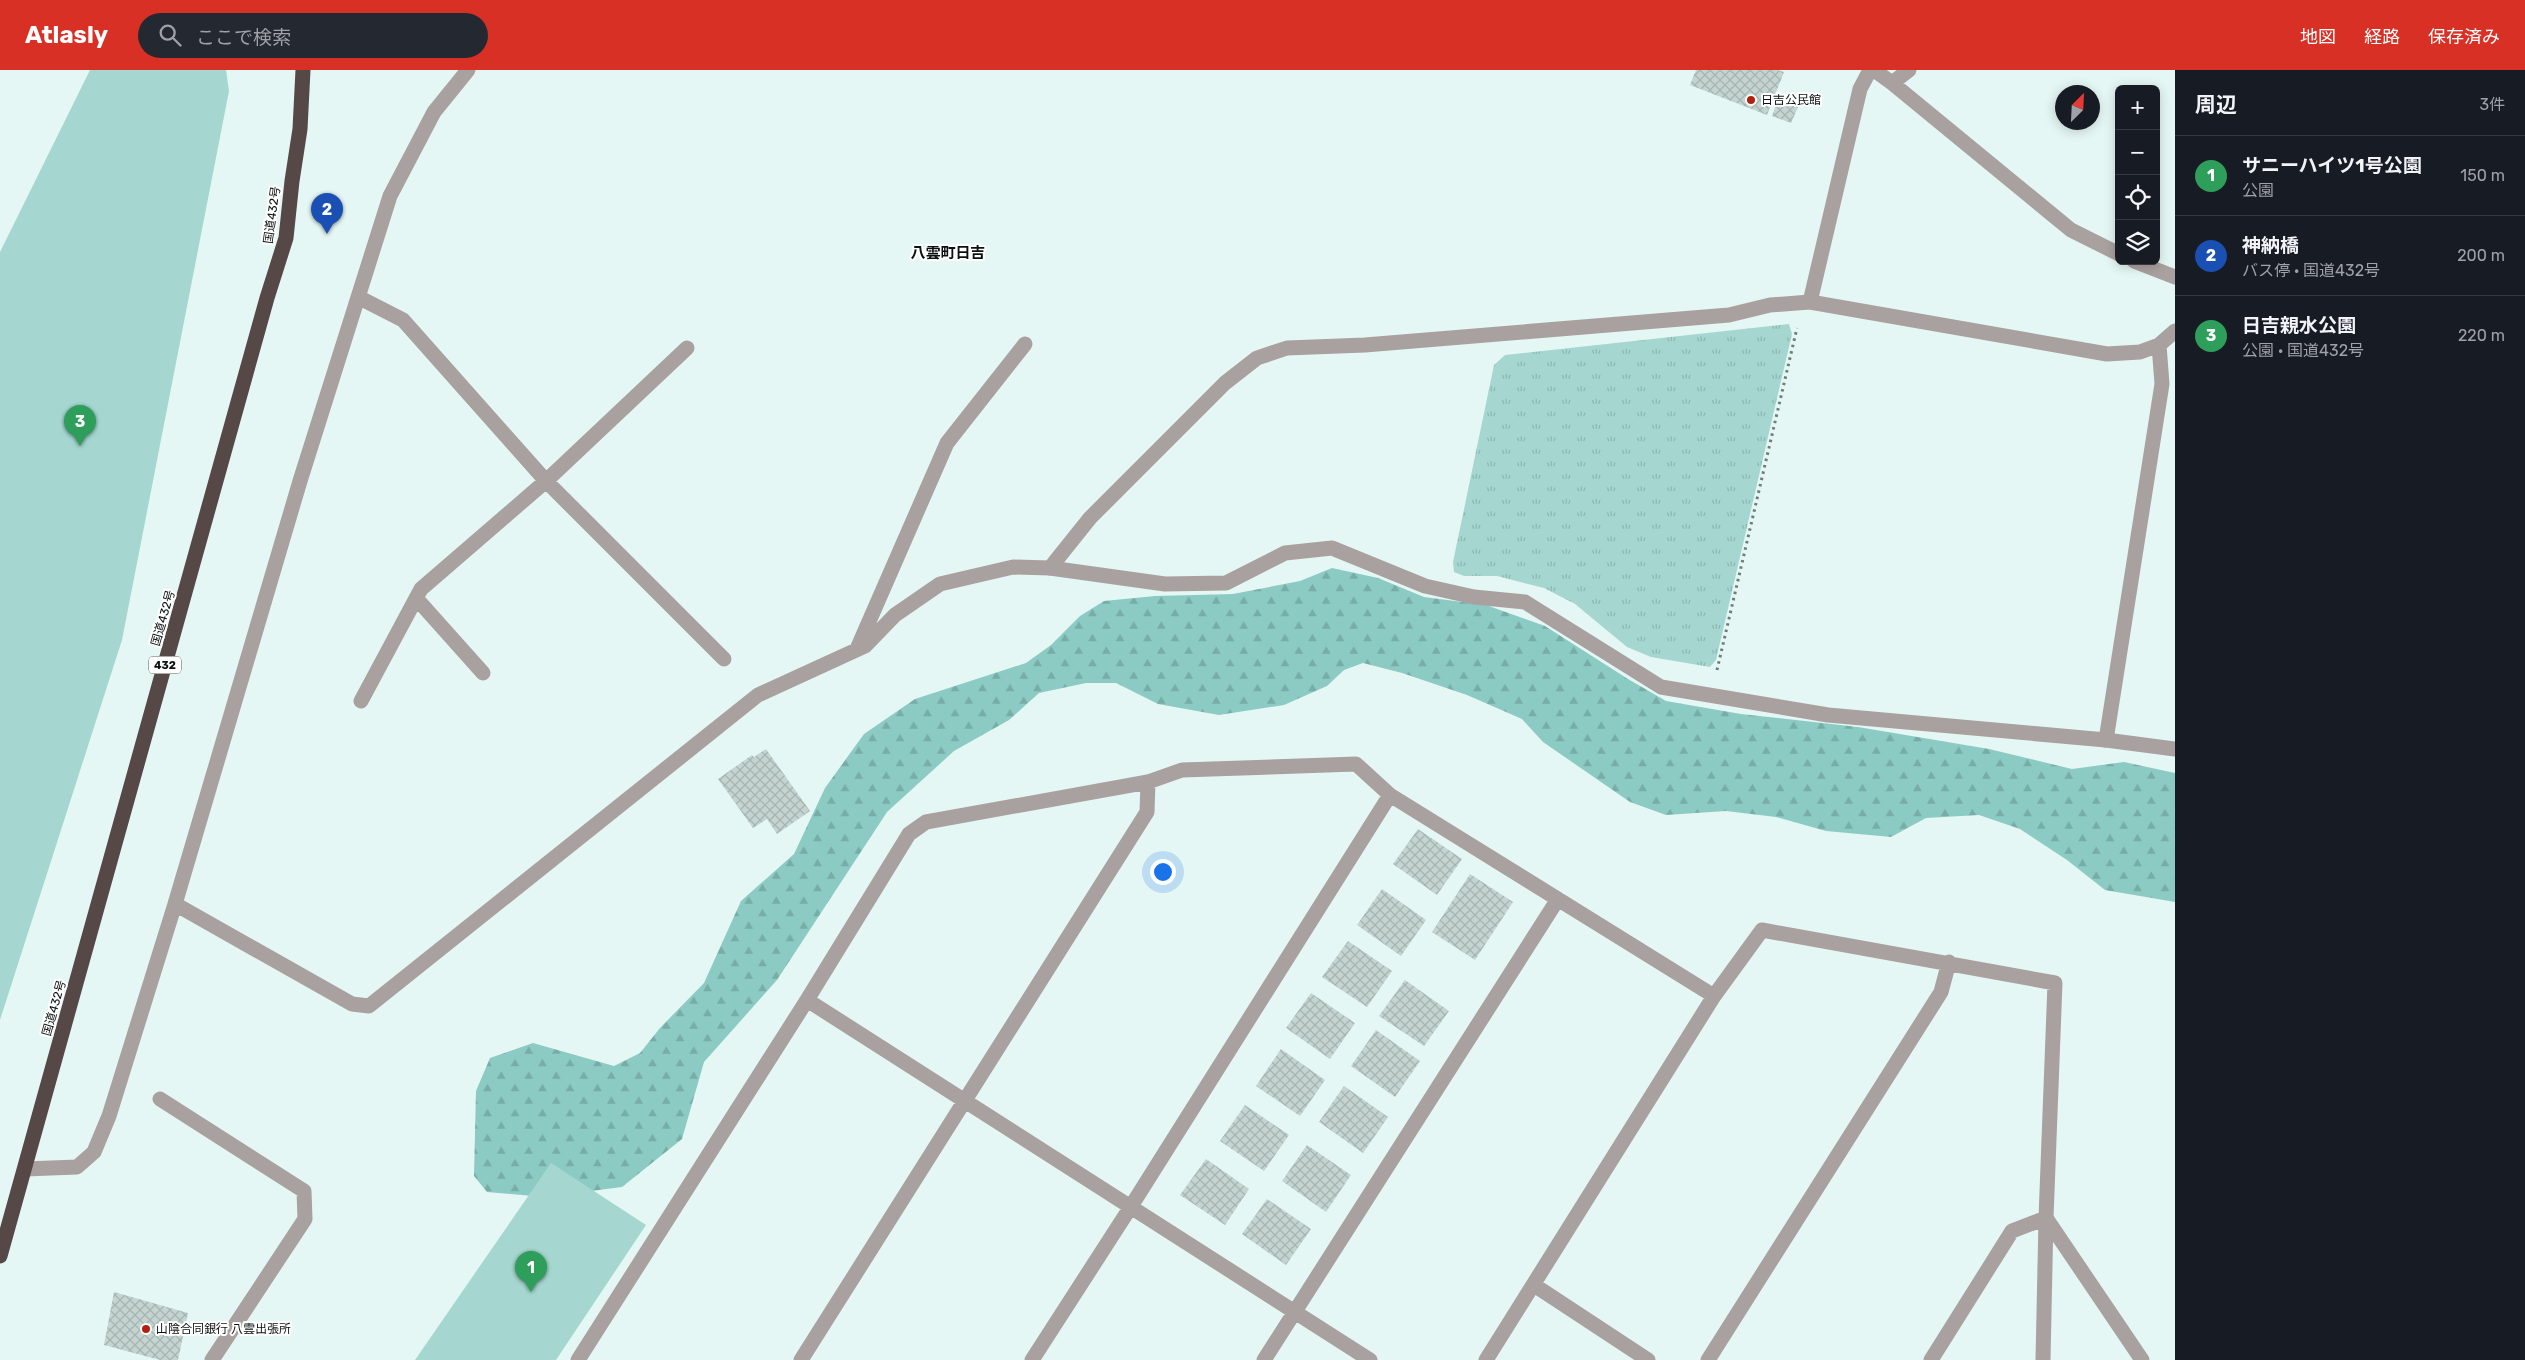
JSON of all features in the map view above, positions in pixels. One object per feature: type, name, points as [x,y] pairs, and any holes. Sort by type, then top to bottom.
[{"type":"highway","name":"国道432号","points":[[0,1256],[267,298],[286,238],[300,129],[303,70]]},
{"type":"street","points":[[25,1170],[77,1167],[94,1152],[109,1116],[175,904],[298,490],[390,196],[434,112],[468,70]]},
{"type":"street","points":[[1806,302],[1860,89],[1872,70],[1892,83],[2071,230],[2115,252]]},
{"type":"street","points":[[1892,83],[1909,70]]},
{"type":"street","points":[[2144,265],[2175,277]]},
{"type":"street","points":[[358,298],[403,320],[546,481],[724,659]]},
{"type":"street","points":[[1050,568],[1090,518],[1226,383],[1257,358],[1287,348],[1365,345],[1729,316],[1770,305],[1806,302],[2107,354],[2140,352],[2159,345],[2175,331]]},
{"type":"street","points":[[856,650],[947,443],[1026,344]]},
{"type":"street","points":[[2106,740],[2162,384],[2159,345]]},
{"type":"street","points":[[362,701],[421,589],[546,481],[687,348]]},
{"type":"street","points":[[175,904],[352,1004],[369,1006],[376,1003],[525,879],[758,695],[865,646],[895,615],[940,584],[1013,567],[1050,568],[1164,584],[1226,583],[1285,553],[1332,548],[1425,586],[1474,597],[1525,602],[1661,688],[1828,715],[2106,740],[2175,749]]},
{"type":"street","points":[[416,598],[483,673]]},
{"type":"street","points":[[578,1360],[807,1000],[909,834],[926,822],[1148,782],[1182,770],[1356,764],[1390,795],[1714,996]]},
{"type":"street","points":[[801,1360],[1147,812],[1148,782]]},
{"type":"street","points":[[1032,1360],[1390,795]]},
{"type":"street","points":[[1264,1360],[1558,899]]},
{"type":"street","points":[[1486,1360],[1714,996],[1762,930],[1950,962],[2055,983],[2046,1218],[2043,1360]]},
{"type":"street","points":[[1708,1360],[1941,992],[1950,962]]},
{"type":"street","points":[[807,1000],[1370,1360]]},
{"type":"street","points":[[160,1099],[304,1190],[305,1219],[212,1360]]},
{"type":"street","points":[[1931,1360],[2012,1231],[2046,1218]]},
{"type":"street","points":[[2046,1218],[2142,1360]]},
{"type":"street","points":[[1534,1285],[1648,1360]]},
{"type":"path","points":[[1717,670],[1806,302]]},
{"type":"green space","points":[[90,70],[226,70],[229,91],[122,640],[0,1020],[0,252]]},
{"type":"green space","points":[[1789,324],[1792,334],[1716,660],[1710,667],[1651,657],[1627,647],[1575,604],[1544,588],[1497,576],[1464,576],[1454,572],[1453,562],[1494,365],[1505,355]]},
{"type":"green space","points":[[1332,568],[1378,578],[1424,597],[1486,605],[1545,626],[1666,701],[1741,714],[1858,727],[1989,749],[2072,769],[2124,762],[2175,773],[2175,902],[2105,890],[2067,860],[2020,829],[1979,815],[1926,818],[1891,837],[1826,831],[1776,817],[1726,811],[1666,815],[1630,802],[1543,742],[1522,719],[1467,695],[1402,673],[1363,663],[1344,670],[1327,686],[1284,705],[1219,715],[1158,704],[1116,683],[1086,683],[1039,693],[1009,720],[954,751],[887,812],[777,980],[704,1062],[682,1139],[622,1187],[544,1197],[487,1192],[474,1176],[476,1091],[490,1058],[533,1043],[614,1066],[640,1053],[660,1028],[704,983],[741,901],[794,854],[825,788],[864,734],[915,699],[1026,663],[1051,645],[1080,616],[1104,601],[1155,596],[1233,594],[1300,581]]},
{"type":"green space","points":[[551,1163],[646,1225],[556,1360],[415,1360]]},
{"type":"building","name":"日吉公民館","points":[[1696,70],[1778,70],[1784,72],[1767,115],[1690,85]]},
{"type":"building","points":[[1778,99],[1798,107],[1791,123],[1772,116]]},
{"type":"building","points":[[766,749],[810,811],[777,834],[767,819],[753,828],[718,779],[752,755],[754,757]]},
{"type":"building","points":[[1418,829],[1462,859],[1437,895],[1393,864]]},
{"type":"building","points":[[1470,874],[1513,902],[1475,960],[1432,932]]},
{"type":"building","points":[[1382,889],[1426,920],[1401,956],[1357,925]]},
{"type":"building","points":[[1348,941],[1392,971],[1367,1007],[1322,977]]},
{"type":"building","points":[[1405,980],[1449,1011],[1424,1046],[1379,1016]]},
{"type":"building","points":[[1311,993],[1355,1023],[1330,1059],[1286,1028]]},
{"type":"building","points":[[1376,1030],[1420,1061],[1395,1097],[1351,1066]]},
{"type":"building","points":[[1281,1049],[1325,1080],[1300,1116],[1256,1086]]},
{"type":"building","points":[[1344,1086],[1388,1117],[1363,1153],[1319,1122]]},
{"type":"building","points":[[1245,1105],[1289,1135],[1264,1171],[1220,1141]]},
{"type":"building","points":[[1307,1145],[1351,1175],[1326,1212],[1282,1181]]},
{"type":"building","points":[[1206,1159],[1249,1189],[1225,1225],[1180,1195]]},
{"type":"building","points":[[1267,1199],[1311,1229],[1286,1265],[1242,1234]]},
{"type":"building","name":"山陰合同銀行 八雲出張所","points":[[114,1292],[188,1313],[178,1360],[160,1360],[104,1345]]},
{"type":"place","name":"日吉公民館","points":[[1751,100]]},
{"type":"place","name":"神納橋","points":[[327,234]]},
{"type":"place","name":"日吉親水公園","points":[[80,446]]},
{"type":"place","name":"サニーハイツ1号公園","points":[[531,1292]]},
{"type":"place","name":"山陰合同銀行 八雲出張所","points":[[146,1329]]},
{"type":"district","name":"八雲町日吉","points":[[948,253]]}]
